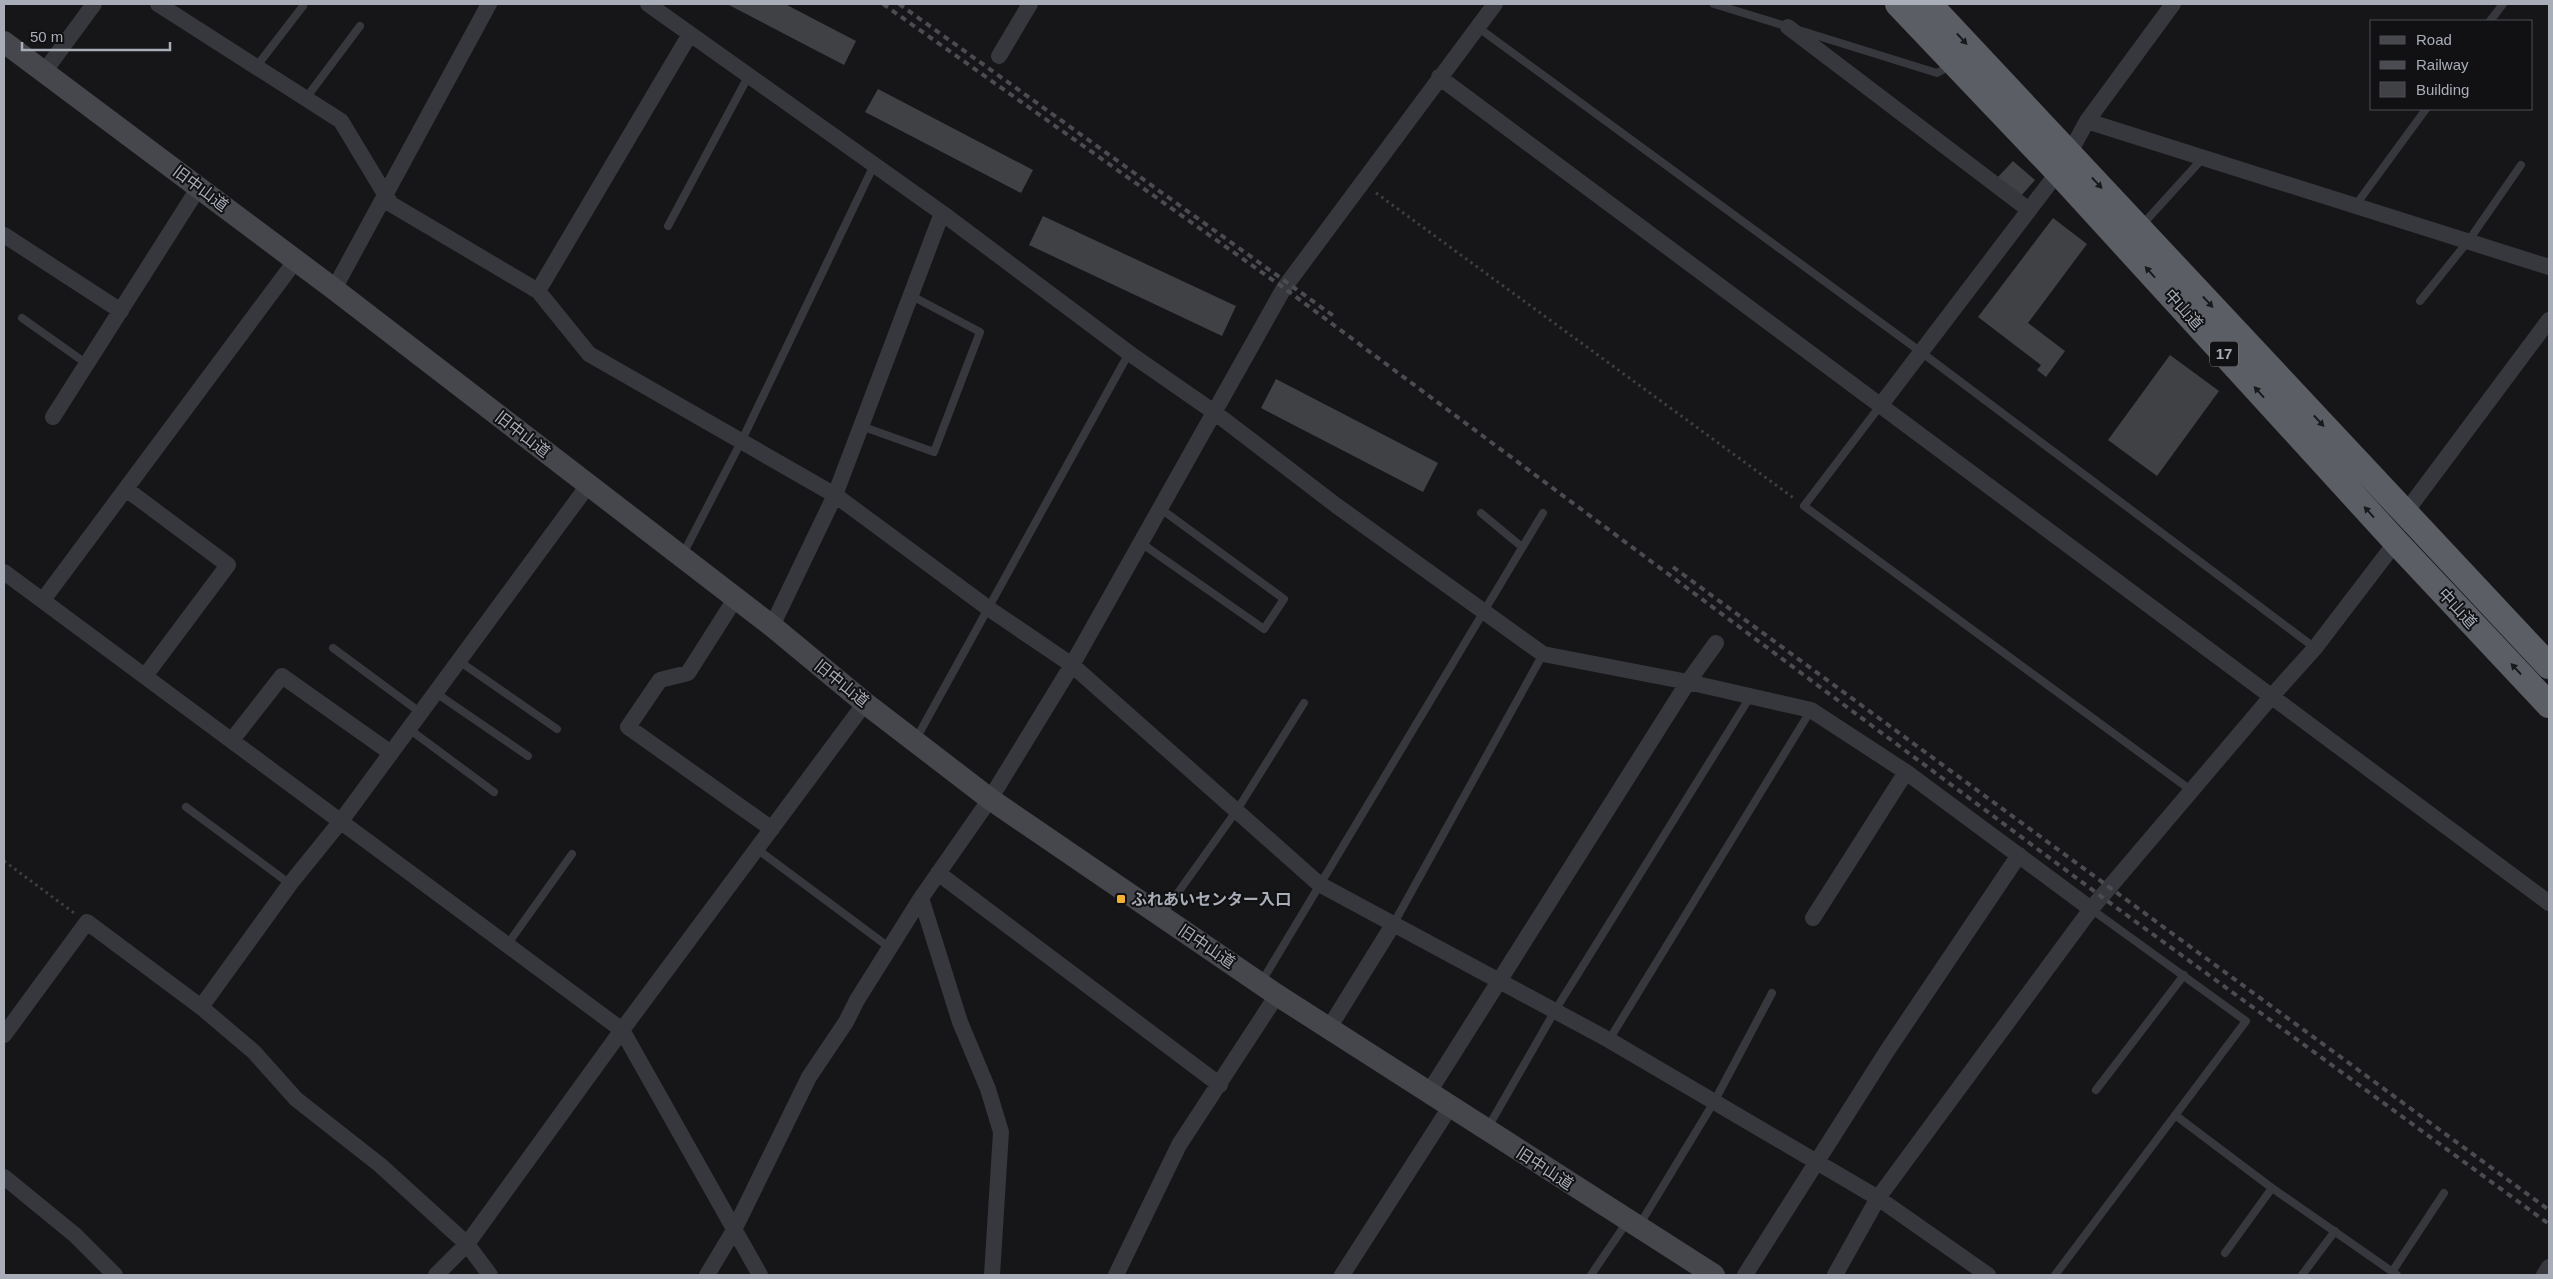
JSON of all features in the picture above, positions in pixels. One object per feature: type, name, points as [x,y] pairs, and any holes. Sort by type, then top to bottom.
[{"type":"highway","name":"中山道","points":[[1898,4],[1954,63],[2139,229],[2549,666]]},
{"type":"highway","name":"中山道","points":[[1941,8],[2064,163],[2396,542],[2549,705]]},
{"type":"main road","name":"旧中山道","points":[[4,42],[296,260],[589,484],[990,799],[1269,989],[1633,1225],[1714,1275]]},
{"type":"street","points":[[44,72],[94,4]]},
{"type":"street","points":[[158,4],[341,121],[392,204],[538,291],[589,354],[835,495],[988,608],[1072,665],[1319,884],[1556,1009],[1878,1198],[1988,1275]]},
{"type":"street","points":[[334,289],[489,4]]},
{"type":"street","points":[[648,4],[942,213],[1129,353],[1214,412],[1337,506],[1543,654],[1688,682],[1811,710],[1906,772],[2091,909]]},
{"type":"street","points":[[999,56],[1030,4]]},
{"type":"street","points":[[707,1275],[734,1230],[809,1077],[846,1022],[938,873],[990,799],[1072,665],[1284,288],[1494,4]]},
{"type":"street","points":[[1880,406],[2064,163],[2087,121],[2167,6]]},
{"type":"street","points":[[1788,27],[2029,210]]},
{"type":"street","points":[[538,291],[690,34]]},
{"type":"street","points":[[1439,77],[2549,903]]},
{"type":"street","points":[[2087,121],[2469,240],[2549,267]]},
{"type":"street","points":[[53,417],[199,187]]},
{"type":"street","points":[[772,626],[835,495],[942,213]]},
{"type":"street","points":[[4,235],[121,310]]},
{"type":"street","points":[[43,600],[296,260]]},
{"type":"street","points":[[2405,514],[2549,320]]},
{"type":"street","points":[[201,1007],[290,884],[341,821],[589,484]]},
{"type":"street","points":[[126,489],[228,565],[145,676]]},
{"type":"street","points":[[1835,1275],[1878,1198],[2091,909],[2271,697],[2316,648],[2396,542]]},
{"type":"street","points":[[4,572],[622,1030],[760,1275]]},
{"type":"street","points":[[735,599],[688,673],[660,680],[628,727],[772,829]]},
{"type":"street","points":[[1429,1092],[1688,682],[1716,643]]},
{"type":"street","points":[[232,740],[282,676],[391,753]]},
{"type":"street","points":[[436,1275],[467,1244],[622,1030],[866,703]]},
{"type":"street","points":[[1813,918],[1906,772]]},
{"type":"street","points":[[1745,1275],[1887,1051],[2019,855]]},
{"type":"street","points":[[938,873],[1220,1084]]},
{"type":"street","points":[[922,898],[960,1022],[988,1089],[1001,1132],[992,1275]]},
{"type":"street","points":[[4,1035],[87,922],[201,1007],[254,1052],[296,1099],[380,1165],[467,1244],[490,1275]]},
{"type":"street","points":[[1329,1028],[1394,923]]},
{"type":"street","points":[[1116,1275],[1179,1145],[1220,1084],[1269,989]]},
{"type":"street","points":[[1342,1275],[1450,1107]]},
{"type":"street","points":[[4,1177],[75,1235],[114,1275]]},
{"type":"street","points":[[2544,1275],[2549,1268]]},
{"type":"lane","points":[[1714,4],[1937,73],[1954,63]]},
{"type":"lane","points":[[2491,20],[2503,4]]},
{"type":"lane","points":[[256,67],[303,6]]},
{"type":"lane","points":[[306,98],[360,26]]},
{"type":"lane","points":[[1476,26],[1921,352],[2316,648]]},
{"type":"lane","points":[[668,226],[749,76]]},
{"type":"lane","points":[[2355,206],[2425,110]]},
{"type":"lane","points":[[2139,229],[2203,158]]},
{"type":"lane","points":[[681,557],[741,442],[874,165]]},
{"type":"lane","points":[[2420,301],[2469,240],[2521,165]]},
{"type":"lane","points":[[860,426],[934,452],[980,332],[910,295]]},
{"type":"lane","points":[[22,318],[87,364]]},
{"type":"lane","points":[[915,741],[1129,353]]},
{"type":"lane","points":[[1880,406],[1804,506],[2192,791]]},
{"type":"lane","points":[[1141,543],[1264,629],[1284,599],[1160,509]]},
{"type":"lane","points":[[1481,513],[1522,546]]},
{"type":"lane","points":[[1269,989],[1319,884],[1543,514]]},
{"type":"lane","points":[[333,648],[421,713]]},
{"type":"lane","points":[[1394,923],[1543,654]]},
{"type":"lane","points":[[459,661],[557,729]]},
{"type":"lane","points":[[436,693],[528,756]]},
{"type":"lane","points":[[1487,1130],[1556,1009],[1750,697]]},
{"type":"lane","points":[[1162,916],[1237,810],[1304,703]]},
{"type":"lane","points":[[1609,1040],[1811,710]]},
{"type":"lane","points":[[409,729],[494,792]]},
{"type":"lane","points":[[186,807],[290,884]]},
{"type":"lane","points":[[757,849],[890,948]]},
{"type":"lane","points":[[508,945],[572,854]]},
{"type":"lane","points":[[2055,1275],[2246,1022],[2091,909]]},
{"type":"lane","points":[[2096,1090],[2184,975]]},
{"type":"lane","points":[[1591,1275],[1633,1225],[1714,1102],[1772,993]]},
{"type":"lane","points":[[2175,1115],[2272,1188],[2394,1274],[2444,1193]]},
{"type":"lane","points":[[2225,1253],[2272,1188]]},
{"type":"lane","points":[[2302,1275],[2335,1231]]},
{"type":"path","points":[[1361,183],[1804,506]]},
{"type":"path","points":[[4,861],[87,922]]},
{"type":"building","points":[[727,4],[785,4],[856,41],[844,65]]},
{"type":"building","points":[[878,89],[1033,170],[1021,193],[865,112]]},
{"type":"building","points":[[2013,161],[2035,180],[2019,198],[1997,178]]},
{"type":"building","points":[[1043,216],[1236,306],[1222,336],[1029,245]]},
{"type":"building","points":[[2053,218],[2087,244],[2028,323],[2065,351],[2046,377],[2037,370],[2041,365],[1978,317]]},
{"type":"building","points":[[2170,355],[2219,391],[2157,476],[2108,440]]},
{"type":"building","points":[[1276,379],[1438,463],[1423,492],[1261,408]]},
{"type":"railway","points":[[883,4],[1284,288],[2102,897],[2549,1224]]},
{"type":"railway","points":[[899,4],[1335,317]]},
{"type":"railway","points":[[1673,567],[2549,1210]]},
{"type":"place","name":"ふれあいセンター入口","points":[[1121,899]]}]
